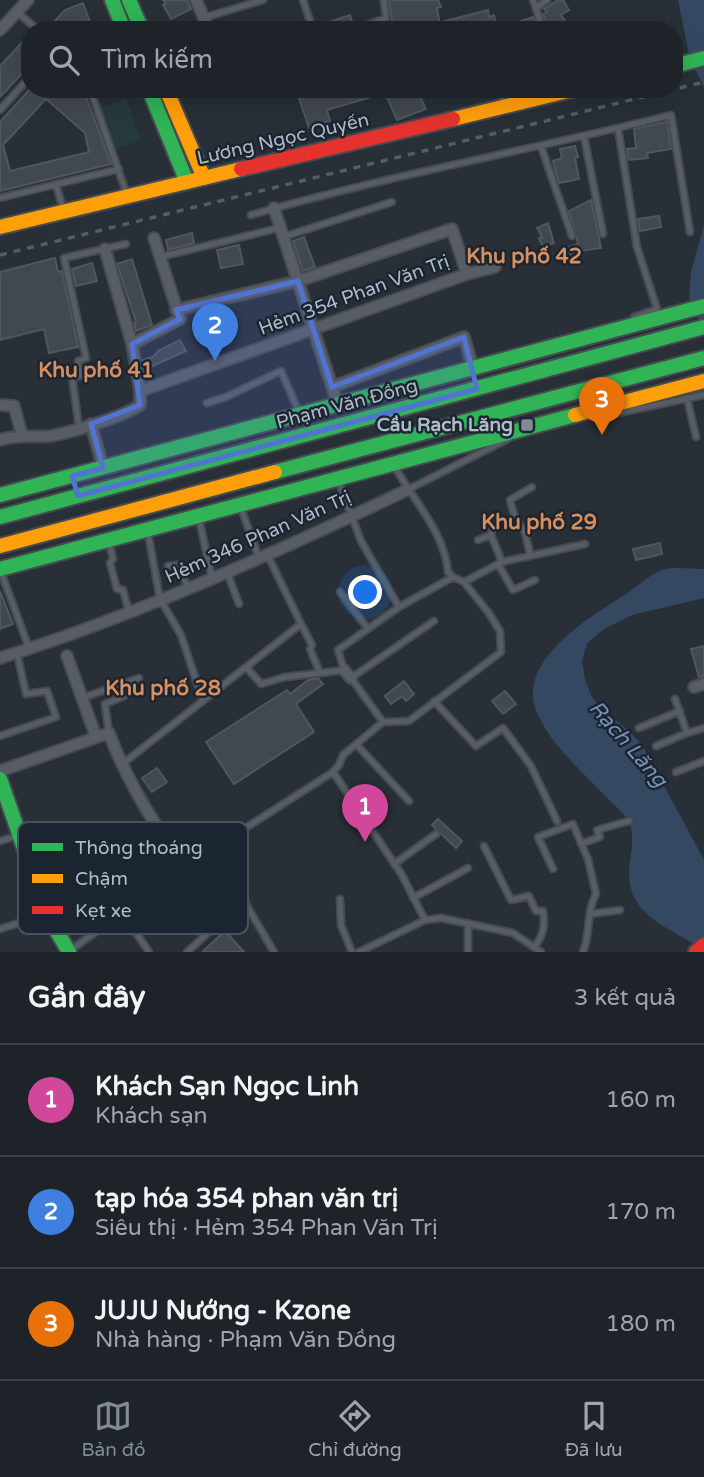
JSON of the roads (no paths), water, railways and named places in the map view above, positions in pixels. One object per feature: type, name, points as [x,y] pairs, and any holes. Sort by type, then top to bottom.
[{"type":"main road","points":[[112,0],[120,21]]},
{"type":"main road","points":[[129,0],[138,21]]},
{"type":"main road","points":[[683,64],[704,58]]},
{"type":"main road","points":[[153,98],[187,182]]},
{"type":"main road","points":[[170,98],[204,178]]},
{"type":"main road","name":"Lương Ngọc Quyến","points":[[0,227],[536,98]]},
{"type":"main road","name":"Phạm Văn Đồng","points":[[0,495],[704,306]]},
{"type":"main road","name":"Phạm Văn Đồng","points":[[0,517],[704,327]]},
{"type":"main road","points":[[0,546],[704,358]]},
{"type":"main road","points":[[473,368],[477,388]]},
{"type":"main road","points":[[0,569],[704,381]]},
{"type":"main road","points":[[72,476],[78,496]]},
{"type":"main road","points":[[0,779],[18,833]]},
{"type":"main road","points":[[59,934],[69,952]]},
{"type":"main road","points":[[696,952],[704,945]]},
{"type":"street","points":[[0,30],[28,0]]},
{"type":"street","points":[[196,0],[204,21]]},
{"type":"street","points":[[274,208],[338,404]]},
{"type":"street","points":[[176,310],[298,281],[452,229],[467,274]]},
{"type":"street","points":[[132,344],[180,319],[154,238]]},
{"type":"street","points":[[0,440],[22,435],[50,436],[128,414],[140,405],[132,344],[105,249]]},
{"type":"street","name":"Hẻm 354 Phan Văn Trị","points":[[140,391],[467,274],[495,267]]},
{"type":"street","name":"Phạm Văn Đồng","points":[[332,387],[464,337],[473,368]]},
{"type":"street","points":[[0,405],[14,406],[22,435]]},
{"type":"street","points":[[85,426],[103,468]]},
{"type":"street","name":"Hẻm 346 Phan Văn Trị","points":[[0,658],[129,612],[264,557],[407,490]]},
{"type":"street","points":[[67,656],[96,737]]},
{"type":"street","points":[[0,771],[109,733],[121,765],[155,822]]},
{"type":"lane","points":[[203,18],[263,0]]},
{"type":"lane","points":[[303,0],[310,21]]},
{"type":"lane","points":[[378,21],[386,18],[384,0]]},
{"type":"lane","points":[[533,0],[541,21]]},
{"type":"lane","points":[[536,8],[547,0]]},
{"type":"lane","points":[[17,12],[28,21]]},
{"type":"lane","points":[[0,110],[21,87]]},
{"type":"lane","points":[[93,98],[127,197]]},
{"type":"lane","points":[[503,98],[505,106]]},
{"type":"lane","points":[[251,215],[375,183],[671,115],[690,232]]},
{"type":"lane","points":[[618,128],[637,247],[657,309],[628,319],[628,326]]},
{"type":"lane","points":[[584,136],[603,234]]},
{"type":"lane","points":[[541,146],[572,236]]},
{"type":"lane","points":[[0,198],[119,169]]},
{"type":"lane","points":[[56,185],[64,212]]},
{"type":"lane","points":[[160,257],[281,232],[392,202]]},
{"type":"lane","points":[[85,426],[72,377],[80,376],[78,361],[86,358],[64,258],[126,244]]},
{"type":"lane","points":[[206,403],[226,397],[281,371],[300,415]]},
{"type":"lane","points":[[592,411],[604,416],[704,395]]},
{"type":"lane","points":[[687,398],[696,437]]},
{"type":"lane","name":"Hẻm 346 Phan Văn Trị","points":[[407,490],[500,445],[522,430]]},
{"type":"lane","points":[[248,826],[333,772],[343,755],[383,722],[409,721],[501,652],[500,631],[464,582],[448,572],[447,561],[433,527],[407,490],[393,464]]},
{"type":"lane","points":[[338,479],[361,541],[399,607]]},
{"type":"lane","points":[[530,554],[510,500],[532,487]]},
{"type":"lane","points":[[239,505],[264,557],[313,645],[310,649],[320,673]]},
{"type":"lane","points":[[198,516],[212,578]]},
{"type":"lane","points":[[147,530],[160,599],[181,635],[203,701]]},
{"type":"lane","points":[[478,540],[491,532],[500,563],[513,590],[535,580]]},
{"type":"lane","points":[[108,541],[117,589],[123,590],[129,612]]},
{"type":"lane","points":[[464,582],[500,563],[530,554],[585,544]]},
{"type":"lane","points":[[168,566],[178,565],[188,588]]},
{"type":"lane","points":[[0,569],[29,648]]},
{"type":"lane","points":[[227,572],[239,604]]},
{"type":"lane","points":[[383,722],[348,674],[338,650],[399,607],[453,577]]},
{"type":"lane","points":[[340,592],[368,629]]},
{"type":"lane","points":[[246,667],[261,684],[285,677],[320,673],[348,674],[434,621]]},
{"type":"lane","points":[[121,765],[301,624]]},
{"type":"lane","points":[[0,736],[56,717],[47,691],[26,694],[17,653]]},
{"type":"lane","points":[[82,698],[139,678]]},
{"type":"lane","points":[[109,733],[105,704],[124,696]]},
{"type":"lane","points":[[676,699],[687,733]]},
{"type":"lane","points":[[434,701],[476,746],[503,728],[531,766],[557,821]]},
{"type":"lane","points":[[639,728],[680,710]]},
{"type":"lane","points":[[656,746],[704,728]]},
{"type":"lane","points":[[356,744],[409,801]]},
{"type":"lane","points":[[677,772],[704,761]]},
{"type":"lane","points":[[333,772],[394,864],[425,920]]},
{"type":"lane","points":[[582,844],[600,837],[597,830],[629,821]]},
{"type":"lane","points":[[553,869],[538,837],[573,824],[595,881],[596,894],[591,903],[589,938],[583,952]]},
{"type":"lane","points":[[394,864],[436,834]]},
{"type":"lane","points":[[0,841],[18,836]]},
{"type":"lane","points":[[484,846],[511,900],[529,896],[536,911],[542,911],[543,931],[540,941],[534,947]]},
{"type":"lane","points":[[413,898],[468,869]]},
{"type":"lane","points":[[340,900],[341,925],[352,952]]},
{"type":"lane","points":[[248,908],[274,952]]},
{"type":"lane","points":[[590,914],[620,910]]},
{"type":"lane","points":[[359,952],[425,920],[441,918],[513,933],[541,952]]},
{"type":"lane","points":[[0,929],[18,923]]},
{"type":"lane","points":[[468,923],[468,952]]},
{"type":"lane","points":[[69,952],[93,934]]},
{"type":"lane","points":[[137,934],[149,952]]},
{"type":"lane","points":[[187,952],[207,934]]},
{"type":"water","points":[[678,0],[704,0],[704,87],[690,60]]},
{"type":"water","points":[[704,225],[704,327],[689,303],[691,272]]},
{"type":"water","name":"Rạch Lăng","points":[[704,569],[704,598],[632,615],[604,629],[587,643],[582,661],[585,680],[592,697],[642,745],[704,860],[704,950],[662,925],[640,906],[629,879],[632,840],[630,824],[549,734],[536,710],[533,691],[537,673],[547,657],[561,641],[595,614],[662,570]]},
{"type":"railway","points":[[683,87],[704,82]]},
{"type":"railway","points":[[0,255],[639,98]]},
{"type":"place","name":"tạp hóa 354 phan văn trị","points":[[215,361]]},
{"type":"place","name":"Cầu Rạch Lăng","points":[[527,425]]},
{"type":"place","name":"JUJU Nướng - Kzone","points":[[602,435]]},
{"type":"place","name":"Khách Sạn Ngọc Linh","points":[[365,842]]},
{"type":"district","name":"Khu phố 42","points":[[524,256]]},
{"type":"district","name":"Khu phố 41","points":[[96,370]]},
{"type":"district","name":"Khu phố 29","points":[[539,522]]},
{"type":"district","name":"Khu phố 28","points":[[163,688]]}]
